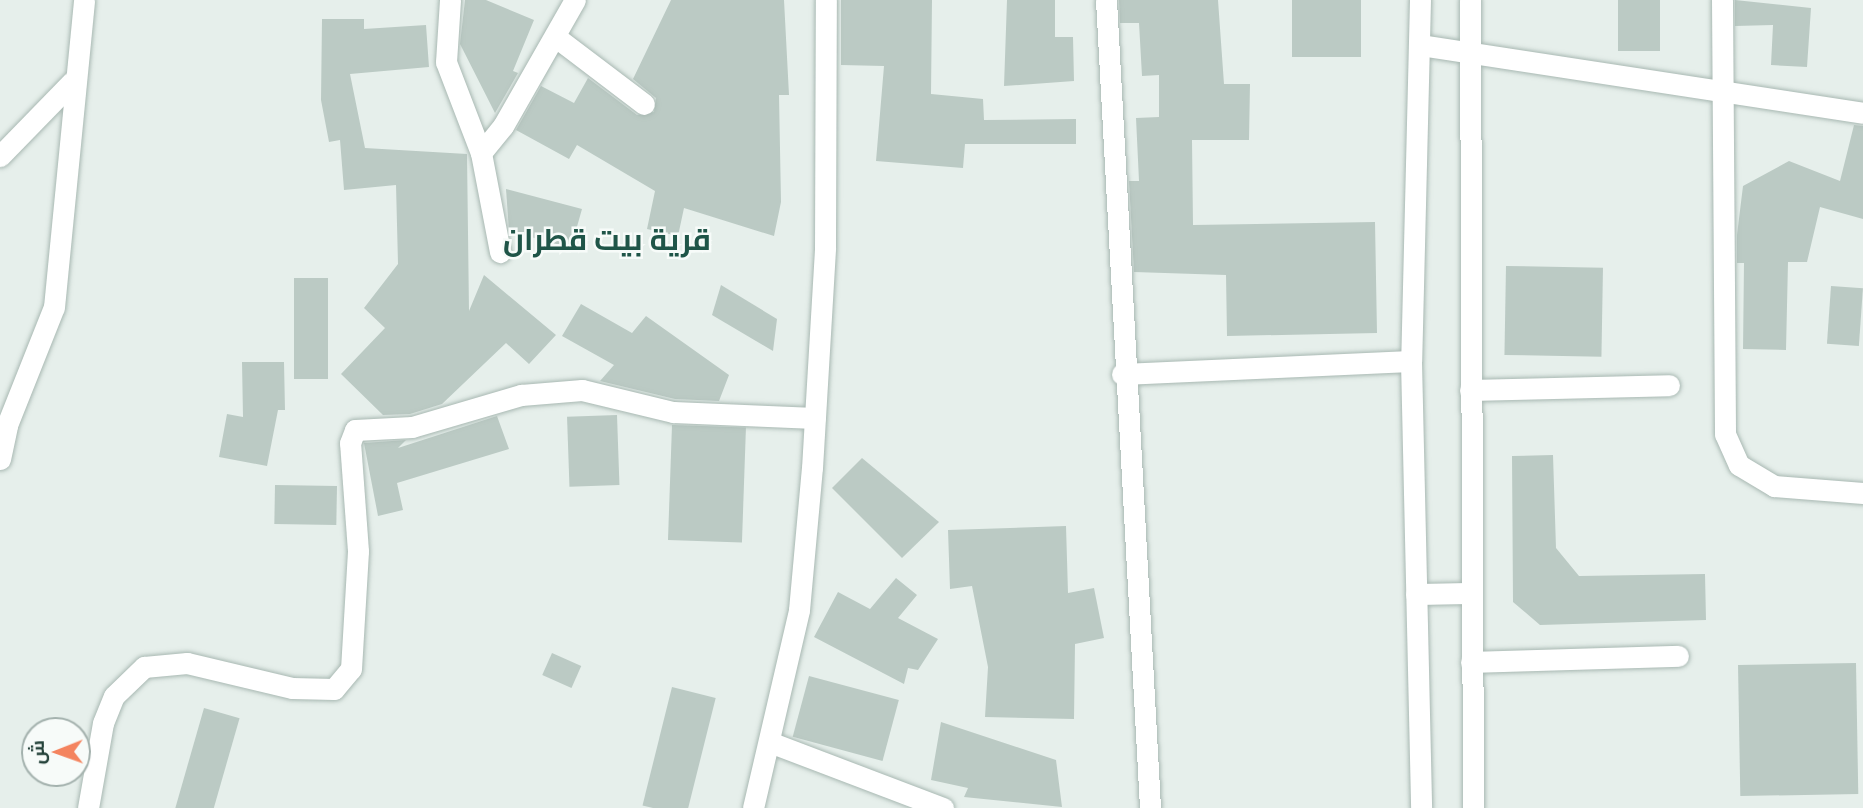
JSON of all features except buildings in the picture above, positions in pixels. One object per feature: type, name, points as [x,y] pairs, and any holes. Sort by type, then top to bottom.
[{"type":"street","points":[[0,459],[7,425],[54,307],[69,206],[72,82],[84,0]]},
{"type":"street","points":[[450,0],[446,62],[481,153],[500,252]]},
{"type":"street","points":[[481,153],[557,38],[575,0]]},
{"type":"street","points":[[753,808],[772,743],[799,610],[815,418],[825,247],[826,0]]},
{"type":"street","points":[[1106,0],[1122,374],[1150,808]]},
{"type":"street","points":[[1420,0],[1411,361],[1421,808]]},
{"type":"street","points":[[1470,0],[1470,593],[1473,808]]},
{"type":"street","points":[[1722,0],[1725,434],[1739,465],[1774,486],[1863,493]]},
{"type":"street","points":[[557,38],[644,104]]},
{"type":"street","points":[[1420,45],[1863,113]]},
{"type":"street","points":[[0,156],[72,82]]},
{"type":"street","points":[[1122,374],[1411,361]]},
{"type":"street","points":[[1470,390],[1670,385]]},
{"type":"street","points":[[88,808],[103,723],[114,696],[144,667],[187,663],[292,688],[334,689],[351,669],[358,551],[350,443],[355,430],[412,427],[521,395],[582,390],[673,412],[815,418]]},
{"type":"street","points":[[1416,594],[1470,593]]},
{"type":"street","points":[[1471,662],[1678,656]]},
{"type":"street","points":[[772,743],[943,808]]},
{"type":"district","name":"قرية بيت قطران","points":[[607,239]]}]
